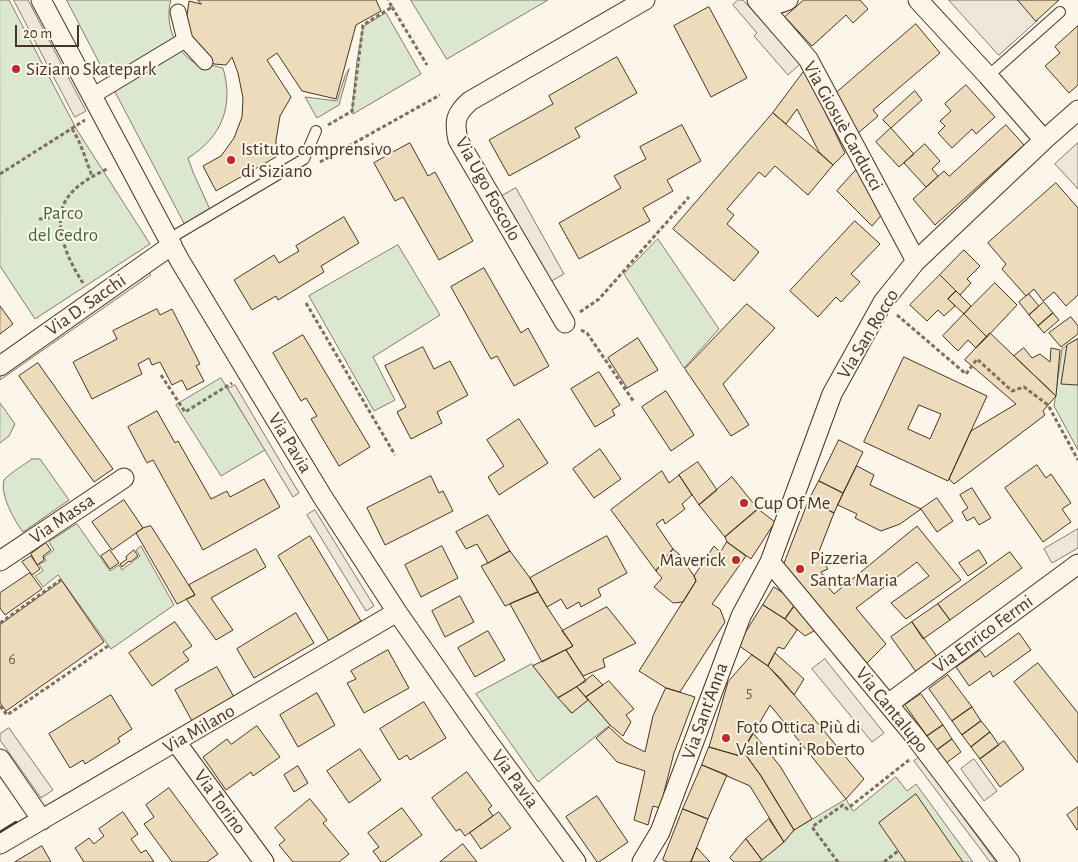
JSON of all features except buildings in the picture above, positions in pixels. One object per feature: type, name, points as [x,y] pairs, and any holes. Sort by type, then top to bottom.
[{"type":"street","name":"Via Pavia","points":[[41,0],[180,260],[322,496],[397,612],[483,735],[576,862]]},
{"type":"street","name":"Via Ugo Foscolo","points":[[565,323],[458,140],[455,126],[457,117],[470,102],[645,0]]},
{"type":"street","points":[[758,1],[769,5],[788,0]]},
{"type":"street","points":[[918,0],[1044,140]]},
{"type":"street","name":"Via Giosuè Carducci","points":[[758,1],[808,59],[916,261]]},
{"type":"street","points":[[178,12],[185,40],[205,62]]},
{"type":"street","points":[[96,104],[185,40]]},
{"type":"street","name":"Via San Rocco","points":[[770,562],[832,394],[883,302],[916,261],[1078,110]]},
{"type":"street","name":"Via D. Sacchi","points":[[0,366],[171,242]]},
{"type":"street","name":"Via Massa","points":[[0,561],[124,478]]},
{"type":"street","name":"Via Cantalupo","points":[[770,562],[888,704],[1010,862]]},
{"type":"street","name":"Via Sant'Anna","points":[[642,862],[660,832],[741,616],[770,562]]},
{"type":"street","name":"Via Enrico Fermi","points":[[888,704],[1078,564]]},
{"type":"street","name":"Via Milano","points":[[0,844],[397,612]]},
{"type":"street","name":"Via Torino","points":[[176,742],[264,862]]},
{"type":"street","points":[[0,759],[42,820]]},
{"type":"lane","points":[[988,76],[1060,12]]},
{"type":"lane","points":[[171,242],[304,159],[316,131]]},
{"type":"path","points":[[388,0],[426,65]]},
{"type":"path","points":[[316,131],[352,111],[363,25],[392,7]]},
{"type":"path","points":[[0,174],[72,128],[96,104]]},
{"type":"path","points":[[72,128],[78,138],[92,176]]},
{"type":"path","points":[[84,284],[65,249],[60,226],[65,201],[73,191],[92,176],[126,160]]},
{"type":"path","points":[[599,299],[689,197]]},
{"type":"path","points":[[39,219],[61,217]]},
{"type":"path","points":[[883,302],[966,374],[977,359],[1012,391],[1024,388],[1048,405],[1078,460]]},
{"type":"path","points":[[306,303],[395,455]]},
{"type":"path","points":[[565,323],[587,333],[634,402]]},
{"type":"path","points":[[161,375],[185,412],[248,373]]},
{"type":"path","points":[[0,623],[62,579]]},
{"type":"path","points":[[0,706],[7,715],[108,646]]},
{"type":"path","points":[[838,862],[812,827],[843,805],[847,809],[923,749]]},
{"type":"path","points":[[884,862],[898,851]]},
{"type":"green space","name":"Parco del Cedro","points":[[0,0],[9,0],[77,130],[150,244],[35,319],[0,266]]},
{"type":"green space","points":[[67,0],[171,0],[169,20],[175,40],[108,79]]},
{"type":"green space","points":[[411,0],[548,0],[447,59]]},
{"type":"green space","points":[[386,13],[421,74],[353,114],[357,61],[363,27]]},
{"type":"green space","points":[[180,50],[198,65],[203,67],[211,65],[223,68],[227,95],[226,108],[217,130],[200,150],[188,158],[212,214],[187,229],[114,90]]},
{"type":"green space","points":[[349,69],[339,105],[317,118],[305,97],[337,101]]},
{"type":"green space","points":[[658,239],[719,329],[684,368],[624,274]]},
{"type":"green space","points":[[398,245],[440,315],[373,357],[395,400],[374,411],[309,296]]},
{"type":"green space","points":[[1078,339],[1078,450],[1054,406],[1062,349]]},
{"type":"green space","points":[[221,378],[265,450],[221,476],[176,405]]},
{"type":"green space","points":[[0,403],[15,424],[9,436],[0,443]]},
{"type":"green space","points":[[32,459],[40,459],[69,500],[23,532],[12,514],[3,486],[4,480]]},
{"type":"green space","points":[[77,524],[110,571],[119,565],[122,570],[140,556],[136,550],[141,546],[174,605],[111,649],[58,575],[43,587],[35,576],[43,571],[39,564],[46,561],[44,557],[54,550],[49,542]]},
{"type":"green space","points":[[532,664],[571,713],[588,700],[610,725],[538,782],[476,694]]},
{"type":"green space","points":[[896,777],[907,791],[916,784],[973,862],[759,862],[784,842],[794,830],[846,799],[853,811]]},
{"type":"shaded area","points":[[14,0],[28,0],[86,111],[75,117]]},
{"type":"shaded area","points":[[738,0],[743,0],[800,64],[788,75],[754,36],[757,33],[733,5]]},
{"type":"shaded area","points":[[949,0],[1020,0],[1038,20],[999,55]]},
{"type":"shaded area","points":[[1078,143],[1078,189],[1055,164]]},
{"type":"shaded area","points":[[516,188],[564,274],[548,283],[500,197]]},
{"type":"shaded area","points":[[147,270],[151,275],[0,380],[0,372]]},
{"type":"shaded area","points":[[235,385],[299,493],[293,497],[228,389]]},
{"type":"shaded area","points":[[315,510],[374,606],[366,611],[307,515]]},
{"type":"shaded area","points":[[1078,529],[1078,548],[1052,563],[1044,549]]},
{"type":"shaded area","points":[[825,659],[884,733],[872,742],[812,669]]},
{"type":"shaded area","points":[[9,728],[53,790],[41,798],[0,740],[0,734]]},
{"type":"shaded area","points":[[919,757],[996,862],[990,862],[914,761]]},
{"type":"shaded area","points":[[974,759],[997,791],[984,801],[961,769]]},
{"type":"wall","points":[[0,832],[16,822]]},
{"type":"place","name":"Siziano Skatepark","points":[[16,69]]},
{"type":"place","name":"Istituto comprensivo di Siziano","points":[[231,160]]},
{"type":"place","name":"Cup Of Me","points":[[744,503]]},
{"type":"place","name":"Maverick","points":[[736,560]]},
{"type":"place","name":"Pizzeria Santa Maria","points":[[800,569]]},
{"type":"place","name":"Foto Ottica Più di Valentini Roberto","points":[[726,738]]}]
